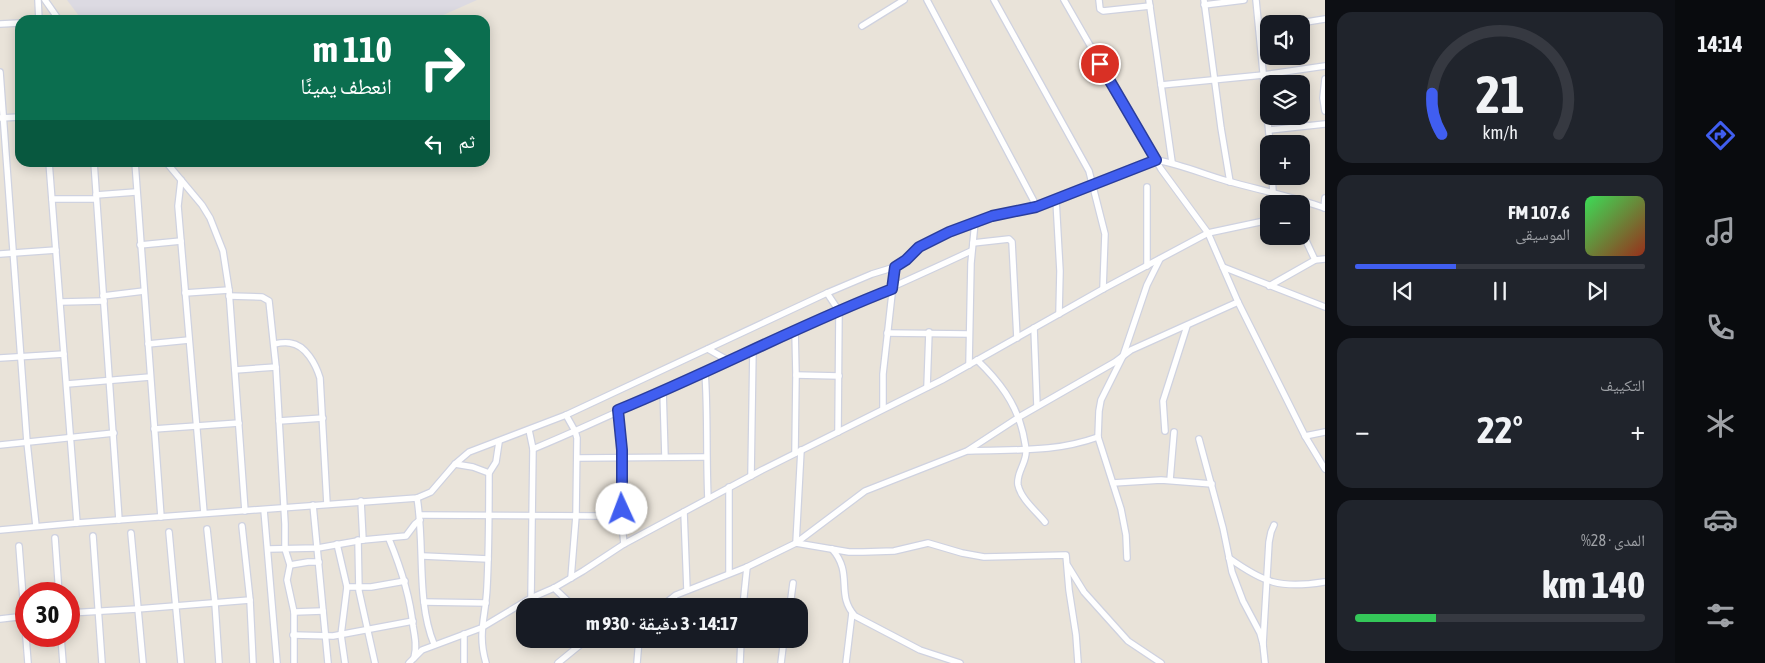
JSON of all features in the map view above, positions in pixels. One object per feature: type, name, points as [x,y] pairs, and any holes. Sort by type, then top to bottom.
[{"type":"street","points":[[38,0],[39,15]]},
{"type":"street","points":[[45,0],[56,15]]},
{"type":"street","points":[[862,26],[904,0]]},
{"type":"street","points":[[927,0],[1036,207]]},
{"type":"street","points":[[994,0],[1089,171],[1105,234],[1103,289]]},
{"type":"street","points":[[1064,0],[1156,160],[1208,233],[1238,302],[1305,436],[1325,469]]},
{"type":"street","points":[[1099,0],[1100,9],[1103,11],[1150,3],[1172,162]]},
{"type":"street","points":[[1230,182],[1204,2],[1244,0]]},
{"type":"street","points":[[1256,0],[1263,75],[1325,66]]},
{"type":"street","points":[[1310,21],[1325,19]]},
{"type":"street","points":[[0,24],[15,24]]},
{"type":"street","points":[[0,72],[27,442],[36,526]]},
{"type":"street","points":[[1161,85],[1260,75]]},
{"type":"street","points":[[1325,79],[1323,98],[1325,111]]},
{"type":"street","points":[[2,118],[15,118]]},
{"type":"street","points":[[1268,130],[1325,124]]},
{"type":"street","points":[[1268,125],[1269,135]]},
{"type":"street","points":[[0,530],[77,522],[417,498],[431,492],[455,464],[469,452],[566,415],[827,294],[872,274],[895,267],[928,241],[992,216],[1036,207],[1156,160],[1172,162],[1230,182],[1282,195]]},
{"type":"street","points":[[49,167],[77,522]]},
{"type":"street","points":[[94,167],[119,520]]},
{"type":"street","points":[[135,167],[161,517]]},
{"type":"street","points":[[170,167],[202,205],[210,218],[224,251],[229,293],[245,511]]},
{"type":"street","points":[[181,180],[178,199],[204,513]]},
{"type":"street","points":[[1273,185],[1273,192]]},
{"type":"street","points":[[1146,266],[1147,187]]},
{"type":"street","points":[[52,199],[96,197],[136,192]]},
{"type":"street","points":[[1310,204],[1324,208],[1325,198]]},
{"type":"street","points":[[1056,200],[1060,271],[1059,314]]},
{"type":"street","points":[[969,365],[971,251],[975,222]]},
{"type":"street","points":[[529,430],[533,449],[531,598],[554,588],[624,544],[801,450],[969,365],[1103,289],[1208,233],[1260,222]]},
{"type":"street","points":[[973,242],[1009,239],[1012,242],[1017,338]]},
{"type":"street","points":[[140,245],[181,241]]},
{"type":"street","points":[[1308,245],[1315,260]]},
{"type":"street","points":[[0,254],[56,250]]},
{"type":"street","points":[[533,449],[795,330],[892,289],[971,251]]},
{"type":"street","points":[[1127,558],[1126,535],[1121,510],[1098,437],[1098,422],[1101,400],[1123,356],[1139,306],[1160,259]]},
{"type":"street","points":[[1269,286],[1315,260],[1325,259]]},
{"type":"street","points":[[883,408],[883,374],[895,267]]},
{"type":"street","points":[[1223,267],[1325,306]]},
{"type":"street","points":[[60,302],[104,299],[144,291]]},
{"type":"street","points":[[185,293],[229,293],[262,296],[269,301],[276,367],[285,549],[290,565],[287,580],[294,612],[294,663]]},
{"type":"street","points":[[827,294],[839,311],[838,432]]},
{"type":"street","points":[[672,598],[687,590],[747,567],[796,543],[865,491],[967,451],[1019,417],[1141,344],[1188,326],[1238,302]]},
{"type":"street","points":[[1165,431],[1163,401],[1188,326]]},
{"type":"street","points":[[1034,328],[1037,406]]},
{"type":"street","points":[[795,330],[795,454]]},
{"type":"street","points":[[887,333],[929,332],[969,334]]},
{"type":"street","points":[[927,387],[929,332]]},
{"type":"street","points":[[148,344],[189,340]]},
{"type":"street","points":[[274,344],[291,342],[308,355],[316,366],[320,378],[327,504]]},
{"type":"street","points":[[708,349],[728,361]]},
{"type":"street","points":[[751,476],[754,349]]},
{"type":"street","points":[[0,358],[64,354]]},
{"type":"street","points":[[976,360],[999,383],[1019,417],[1026,451],[1018,484],[1024,498],[1045,522]]},
{"type":"street","points":[[235,370],[276,367]]},
{"type":"street","points":[[705,372],[708,499]]},
{"type":"street","points":[[796,375],[839,376]]},
{"type":"street","points":[[67,384],[150,377]]},
{"type":"street","points":[[664,390],[665,457]]},
{"type":"street","points":[[618,410],[622,457],[622,525],[624,544]]},
{"type":"street","points":[[566,415],[578,438],[576,516],[571,578]]},
{"type":"street","points":[[279,420],[323,418]]},
{"type":"street","points":[[154,429],[239,423]]},
{"type":"street","points":[[1170,480],[1174,432]]},
{"type":"street","points":[[1305,436],[1325,432]]},
{"type":"street","points":[[0,445],[114,433]]},
{"type":"street","points":[[967,451],[1026,451],[1066,447],[1098,437]]},
{"type":"street","points":[[1199,439],[1212,484],[1228,557],[1243,601],[1257,627],[1263,644],[1266,663]]},
{"type":"street","points":[[486,663],[482,651],[481,628],[486,603],[490,472],[496,462],[498,442]]},
{"type":"street","points":[[796,543],[801,450]]},
{"type":"street","points":[[578,458],[706,457]]},
{"type":"street","points":[[455,464],[490,472]]},
{"type":"street","points":[[1113,483],[1170,480],[1212,484]]},
{"type":"street","points":[[729,488],[729,574]]},
{"type":"street","points":[[417,498],[423,556],[424,602],[427,626],[434,644]]},
{"type":"street","points":[[360,501],[359,587],[375,663]]},
{"type":"street","points":[[313,505],[328,663]]},
{"type":"street","points":[[264,510],[277,663]]},
{"type":"street","points":[[684,512],[687,590]]},
{"type":"street","points":[[420,517],[604,516],[622,525]]},
{"type":"street","points":[[268,549],[318,548],[360,540],[389,539],[406,536],[420,517]]},
{"type":"street","points":[[242,526],[250,600],[253,663]]},
{"type":"street","points":[[1263,644],[1269,542],[1274,526]]},
{"type":"street","points":[[207,529],[219,663]]},
{"type":"street","points":[[169,532],[181,663]]},
{"type":"street","points":[[131,533],[142,663]]},
{"type":"street","points":[[93,536],[102,663]]},
{"type":"street","points":[[56,538],[58,582]]},
{"type":"street","points":[[389,539],[405,582],[413,621],[415,648],[412,662]]},
{"type":"street","points":[[796,543],[849,552],[894,551],[928,543],[984,557],[1066,555],[1078,663]]},
{"type":"street","points":[[337,544],[347,587],[341,635],[345,663]]},
{"type":"street","points":[[19,546],[22,582]]},
{"type":"street","points":[[832,549],[842,564],[845,574],[844,596],[855,616],[920,650],[960,663]]},
{"type":"street","points":[[423,556],[488,559]]},
{"type":"street","points":[[1228,557],[1268,582],[1288,586],[1324,582]]},
{"type":"street","points":[[290,565],[319,562]]},
{"type":"street","points":[[1068,566],[1088,597],[1128,641],[1160,663]]},
{"type":"street","points":[[744,598],[747,567]]},
{"type":"street","points":[[347,587],[405,582]]},
{"type":"street","points":[[791,598],[793,583]]},
{"type":"street","points":[[554,588],[563,598]]},
{"type":"street","points":[[80,612],[137,610],[176,605],[250,600]]},
{"type":"street","points":[[424,602],[486,603]]},
{"type":"street","points":[[412,662],[422,650],[481,628],[516,607]]},
{"type":"street","points":[[294,612],[323,611]]},
{"type":"street","points":[[846,663],[852,612]]},
{"type":"street","points":[[0,619],[15,617]]},
{"type":"street","points":[[293,635],[341,635],[413,621]]},
{"type":"street","points":[[464,634],[464,663]]},
{"type":"street","points":[[27,647],[28,663]]},
{"type":"street","points":[[62,647],[63,663]]},
{"type":"street","points":[[558,663],[576,648]]},
{"type":"street","points":[[638,663],[639,648]]},
{"type":"street","points":[[740,663],[741,648]]},
{"type":"street","points":[[780,663],[782,648]]},
{"type":"shaded area","points":[[67,0],[477,0],[443,15],[78,15]]},
{"type":"route","points":[[622,509],[622,450],[618,410],[813,322],[892,289],[895,267],[928,241],[992,216],[1020,211],[1056,200],[1156,160],[1100,64]]}]
